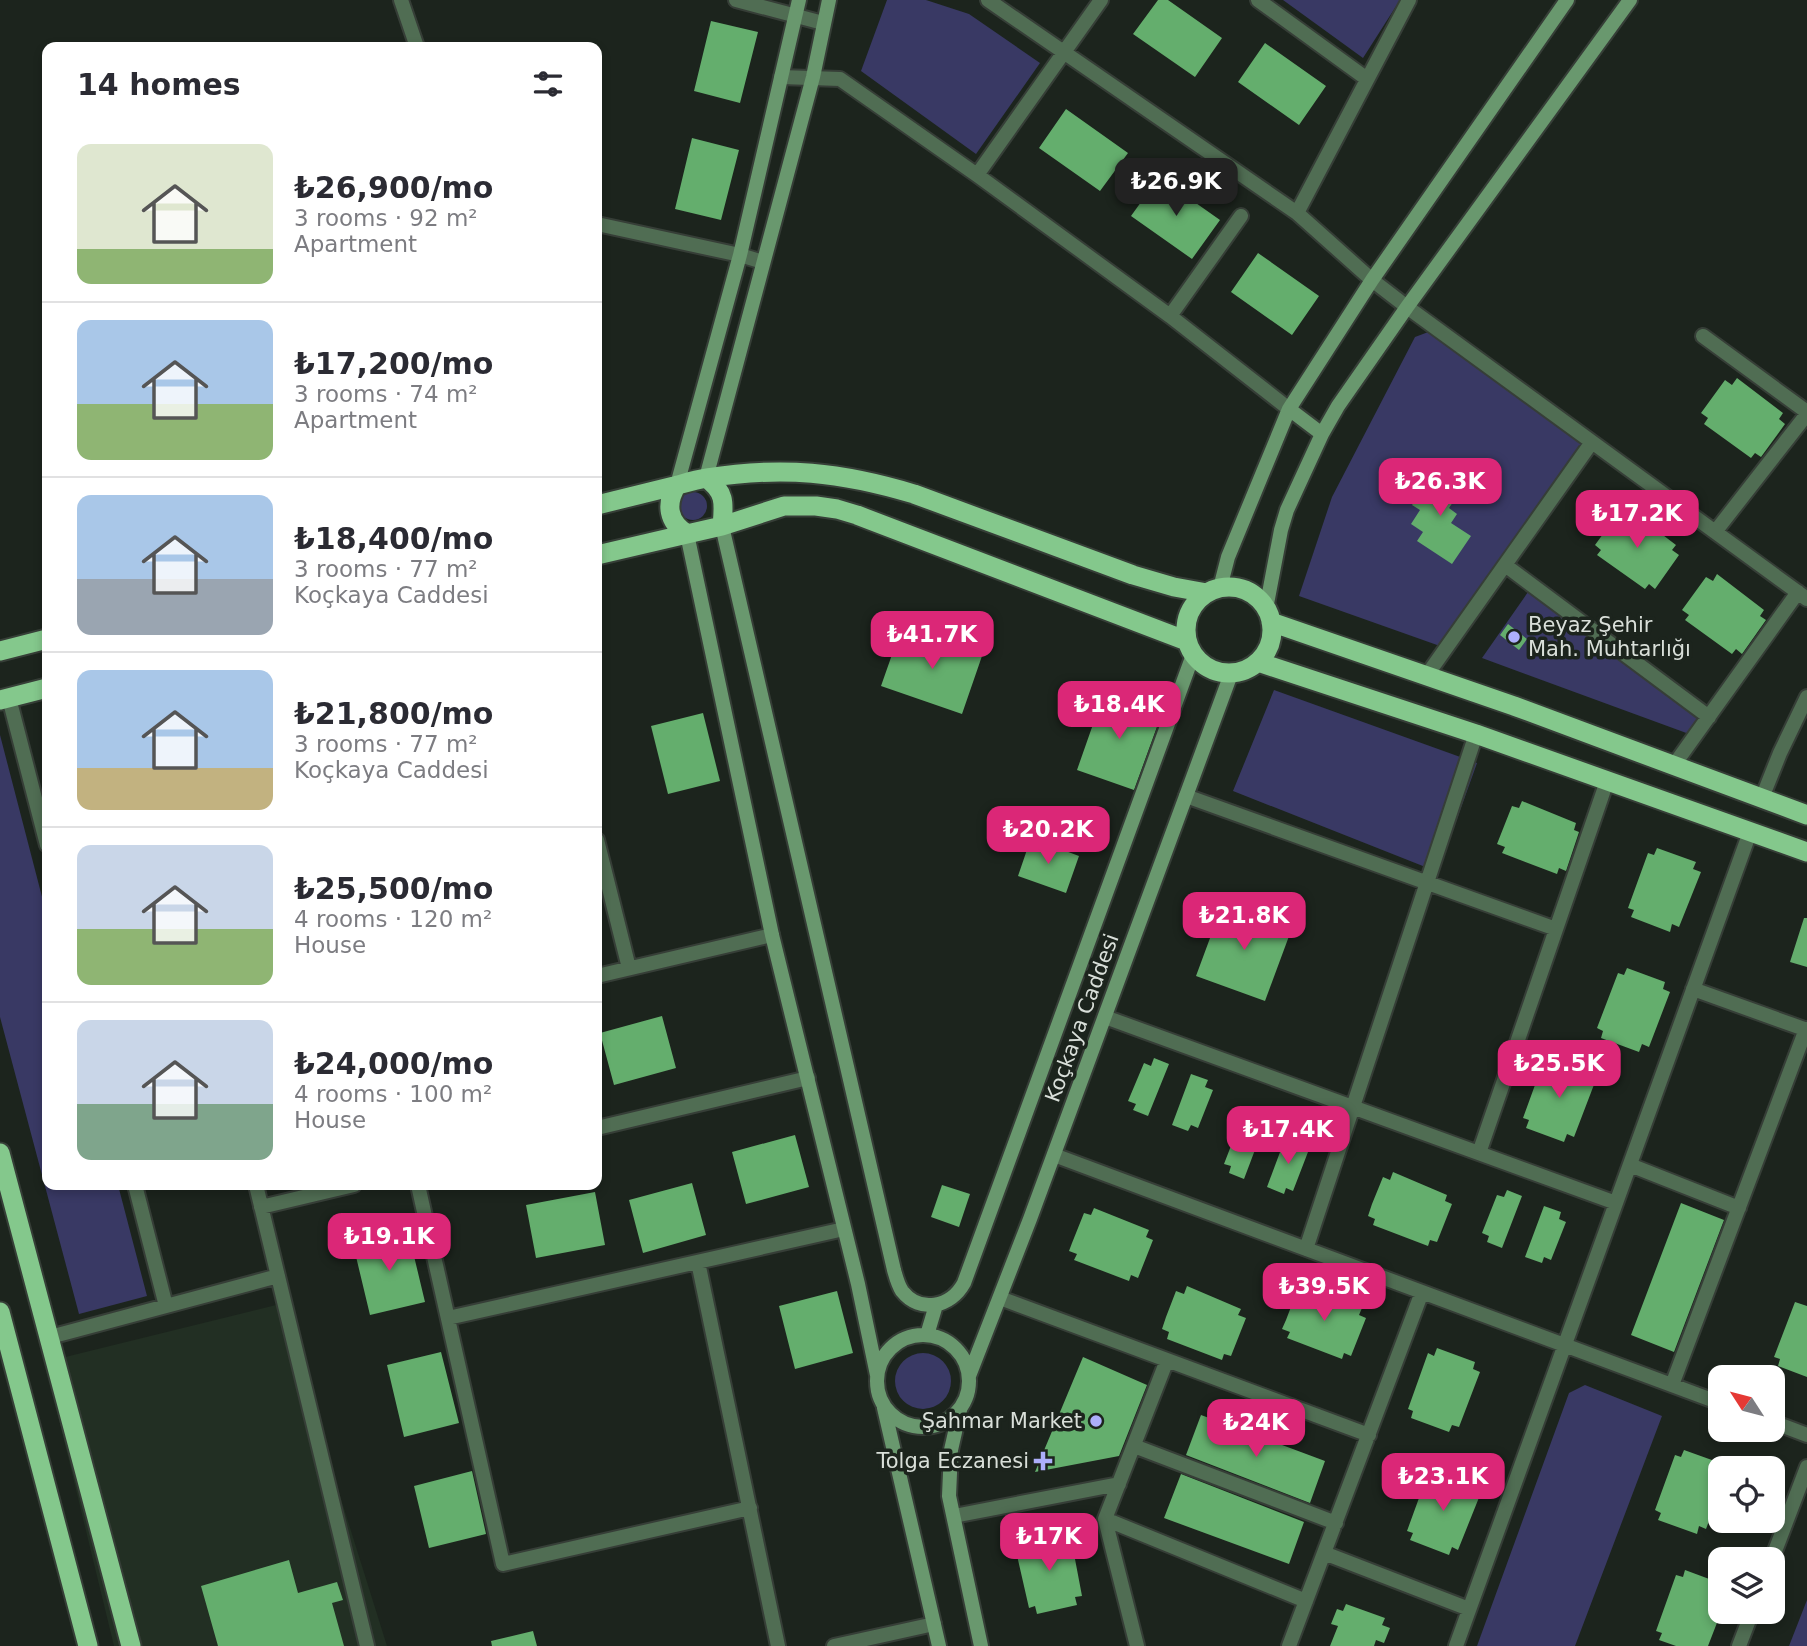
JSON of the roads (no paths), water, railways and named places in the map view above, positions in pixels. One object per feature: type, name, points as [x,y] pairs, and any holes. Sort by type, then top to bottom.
[{"type":"highway","points":[[602,504],[706,478],[749,473],[791,471],[861,479],[914,494],[1133,575],[1174,587],[1214,591],[1234,587],[1247,591],[1258,599],[1269,616],[1271,636],[1267,650],[1258,662],[1245,670],[1231,674],[1216,672],[1203,665],[1190,648],[1186,626],[1189,613],[1196,602],[1214,591]]},
{"type":"highway","points":[[706,478],[720,491],[723,500],[722,526]]},
{"type":"highway","points":[[677,485],[669,503],[670,512],[679,529],[687,534]]},
{"type":"highway","points":[[602,554],[722,526],[784,506],[837,509],[1190,648]]},
{"type":"highway","points":[[1269,616],[1807,815]]},
{"type":"highway","points":[[0,650],[42,640]]},
{"type":"highway","points":[[1258,662],[1476,734],[1807,852]]},
{"type":"highway","points":[[5,699],[42,689]]},
{"type":"highway","points":[[0,1153],[131,1646]]},
{"type":"highway","points":[[0,1312],[88,1646]]},
{"type":"main road","points":[[706,478],[813,77],[829,0]]},
{"type":"main road","points":[[1214,591],[1289,409],[1372,280],[1567,0]]},
{"type":"main road","points":[[1269,616],[1278,543],[1287,510],[1338,406],[1630,0]]},
{"type":"main road","points":[[677,485],[740,256],[797,7]]},
{"type":"main road","points":[[1289,409],[1322,434]]},
{"type":"main road","points":[[722,526],[894,1270],[899,1287],[911,1300],[928,1306],[936,1305],[927,1335]]},
{"type":"main road","points":[[687,534],[772,935],[845,1229],[877,1375],[879,1397],[891,1416],[901,1422],[911,1426],[933,1426],[953,1416],[966,1398],[969,1387],[969,1376],[961,1355],[945,1340],[927,1335],[912,1336],[893,1346],[885,1354],[877,1375]]},
{"type":"main road","name":"Koçkaya Caddesi","points":[[936,1305],[953,1298],[964,1283],[1190,648]]},
{"type":"main road","name":"Koçkaya Caddesi","points":[[969,1376],[1054,1155],[1231,674]]},
{"type":"main road","points":[[884,1407],[939,1646]]},
{"type":"main road","points":[[960,1408],[951,1450],[949,1496],[981,1646]]},
{"type":"street","points":[[401,0],[415,42]]},
{"type":"street","points":[[736,0],[797,7],[823,23]]},
{"type":"street","points":[[988,0],[1297,213],[1372,280],[1407,307],[1803,595],[1674,765]]},
{"type":"street","points":[[977,175],[1101,0]]},
{"type":"street","points":[[1258,0],[1367,79]]},
{"type":"street","points":[[1297,213],[1409,0]]},
{"type":"street","points":[[781,77],[840,79],[1170,316],[1289,409]]},
{"type":"street","points":[[1170,316],[1241,216]]},
{"type":"street","points":[[602,225],[763,262]]},
{"type":"street","points":[[1703,336],[1807,413],[1715,532]]},
{"type":"street","points":[[1427,675],[1592,442]]},
{"type":"street","points":[[1505,565],[1709,717]]},
{"type":"street","points":[[1762,798],[1807,697]]},
{"type":"street","points":[[5,699],[42,828]]},
{"type":"street","points":[[1306,1249],[1476,734]]},
{"type":"street","points":[[1479,1153],[1607,780]]},
{"type":"street","points":[[1186,796],[1556,929]]},
{"type":"street","points":[[1456,1646],[1750,831]]},
{"type":"street","points":[[602,860],[629,968]]},
{"type":"street","points":[[602,975],[772,935]]},
{"type":"street","points":[[1672,1385],[1807,1030],[1693,989]]},
{"type":"street","points":[[1105,1017],[1616,1203]]},
{"type":"street","points":[[602,1127],[808,1078]]},
{"type":"street","points":[[1054,1155],[1708,1398]]},
{"type":"street","points":[[1630,1165],[1739,1208]]},
{"type":"street","points":[[136,1190],[166,1306]]},
{"type":"street","points":[[257,1190],[366,1646]]},
{"type":"street","points":[[261,1207],[333,1190]]},
{"type":"street","points":[[419,1190],[503,1564],[750,1508]]},
{"type":"street","points":[[448,1318],[845,1229]]},
{"type":"street","points":[[698,1262],[778,1646]]},
{"type":"street","points":[[50,1337],[278,1276]]},
{"type":"street","points":[[1289,1646],[1422,1292]]},
{"type":"street","points":[[1000,1298],[1368,1435]]},
{"type":"street","points":[[1137,1646],[1105,1519],[1167,1360]]},
{"type":"street","points":[[1785,1427],[1807,1435]]},
{"type":"street","points":[[1133,1446],[1336,1522]]},
{"type":"street","points":[[1777,1547],[1807,1467]]},
{"type":"street","points":[[954,1516],[1119,1484]]},
{"type":"street","points":[[1105,1519],[1306,1601]]},
{"type":"street","points":[[1324,1553],[1469,1609]]},
{"type":"street","points":[[834,1646],[934,1624]]},
{"type":"street","points":[[1740,1646],[1748,1624]]},
{"type":"place","name":"Beyaz Şehir Mah. Muhtarlığı","points":[[1514,637]]},
{"type":"place","name":"Şahmar Market","points":[[1096,1421]]},
{"type":"place","name":"Tolga Eczanesi","points":[[1043,1461]]}]
